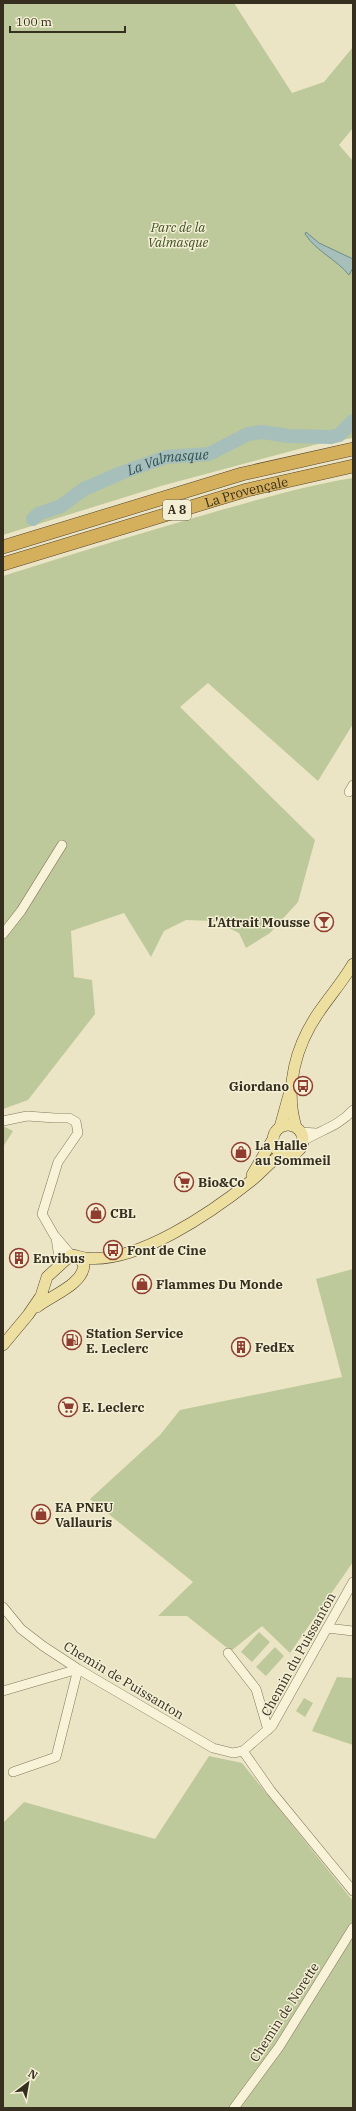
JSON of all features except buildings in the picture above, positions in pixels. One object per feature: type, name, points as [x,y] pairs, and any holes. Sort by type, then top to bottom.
[{"type":"highway","name":"La Provençale","points":[[3,547],[242,474],[353,449]]},
{"type":"highway","name":"La Provençale","points":[[3,564],[247,490],[353,466]]},
{"type":"main road","points":[[243,1187],[260,1163],[274,1139],[275,1133],[280,1127],[298,1053],[308,1029],[353,964]]},
{"type":"main road","points":[[28,1315],[45,1300],[64,1291],[82,1273],[108,1258],[157,1243],[169,1237],[243,1187],[283,1153],[296,1152],[300,1149],[300,1133],[292,1115],[291,1086]]},
{"type":"main road","points":[[280,1127],[288,1125],[300,1133]]},
{"type":"main road","points":[[274,1139],[276,1148],[283,1153]]},
{"type":"main road","points":[[3,1344],[28,1315],[41,1296],[47,1277],[60,1264],[75,1256],[86,1258],[108,1258]]},
{"type":"main road","points":[[75,1256],[84,1265],[82,1273]]},
{"type":"main road","points":[[44,1285],[48,1291],[57,1294]]},
{"type":"street","points":[[3,934],[21,911],[62,845]]},
{"type":"street","points":[[300,1133],[317,1132],[336,1125],[353,1110]]},
{"type":"street","points":[[3,1121],[27,1116],[69,1118],[78,1126],[78,1133],[58,1162],[42,1214],[45,1222],[56,1238],[75,1256]]},
{"type":"street","points":[[56,1238],[60,1264]]},
{"type":"street","name":"Chemin du Puissanton","points":[[243,1751],[268,1730],[288,1699],[353,1582]]},
{"type":"street","name":"Chemin de Puissanton","points":[[3,1607],[21,1629],[78,1669],[213,1748],[233,1753],[243,1751]]},
{"type":"street","points":[[328,1628],[353,1631]]},
{"type":"street","points":[[228,1653],[256,1689],[268,1730]]},
{"type":"street","points":[[3,1691],[78,1669]]},
{"type":"street","points":[[12,1772],[56,1757],[78,1669]]},
{"type":"street","points":[[243,1751],[271,1791],[353,1891]]},
{"type":"street","name":"Chemin de Norette","points":[[234,2108],[279,2047],[353,1928]]},
{"type":"green space","name":"Parc de la Valmasque","points":[[3,3],[234,3],[292,93],[324,82],[353,47],[353,128],[339,145],[353,161],[353,438],[318,444],[161,486],[3,535]]},
{"type":"green space","points":[[353,478],[353,724],[318,781],[208,683],[180,707],[315,840],[298,902],[270,933],[246,948],[239,933],[214,921],[186,920],[164,931],[151,957],[124,913],[71,931],[74,977],[92,980],[95,1014],[28,1100],[3,1109],[3,576],[237,505],[303,488]]},
{"type":"green space","points":[[3,1126],[13,1131],[3,1147]]},
{"type":"green space","points":[[353,1269],[353,1562],[290,1653],[262,1626],[231,1651],[187,1616],[158,1616],[193,1582],[90,1499],[160,1435],[180,1410],[342,1377],[316,1279]]},
{"type":"green space","points":[[259,1632],[270,1642],[252,1662],[241,1652]]},
{"type":"green space","points":[[275,1647],[284,1656],[266,1676],[256,1667]]},
{"type":"green space","points":[[337,1677],[353,1678],[353,1745],[312,1731]]},
{"type":"green space","points":[[304,1698],[313,1703],[305,1717],[296,1711]]},
{"type":"green space","points":[[209,1756],[242,1763],[353,1901],[353,2108],[3,2108],[3,1823],[24,1802],[155,1839]]},
{"type":"water","points":[[306,232],[319,243],[353,259],[353,268],[349,275],[344,269],[315,246],[305,234]]},
{"type":"waterway","name":"La Valmasque","points":[[33,519],[38,514],[61,506],[84,489],[121,473],[166,457],[209,454],[248,434],[262,432],[289,436],[331,437],[339,435],[353,421]]},
{"type":"place","name":"L'Attrait Mousse","points":[[324,922]]},
{"type":"place","name":"Giordano","points":[[303,1086]]},
{"type":"place","name":"La Halle au Sommeil","points":[[241,1152]]},
{"type":"place","name":"Bio&Co","points":[[184,1182]]},
{"type":"place","name":"CBL","points":[[96,1213]]},
{"type":"place","name":"Font de Cine","points":[[113,1250]]},
{"type":"place","name":"Envibus","points":[[19,1258]]},
{"type":"place","name":"Flammes Du Monde","points":[[142,1284]]},
{"type":"place","name":"Station Service E. Leclerc","points":[[72,1340]]},
{"type":"place","name":"FedEx","points":[[241,1347]]},
{"type":"place","name":"E. Leclerc","points":[[68,1407]]},
{"type":"place","name":"EA PNEU Vallauris","points":[[41,1514]]}]
